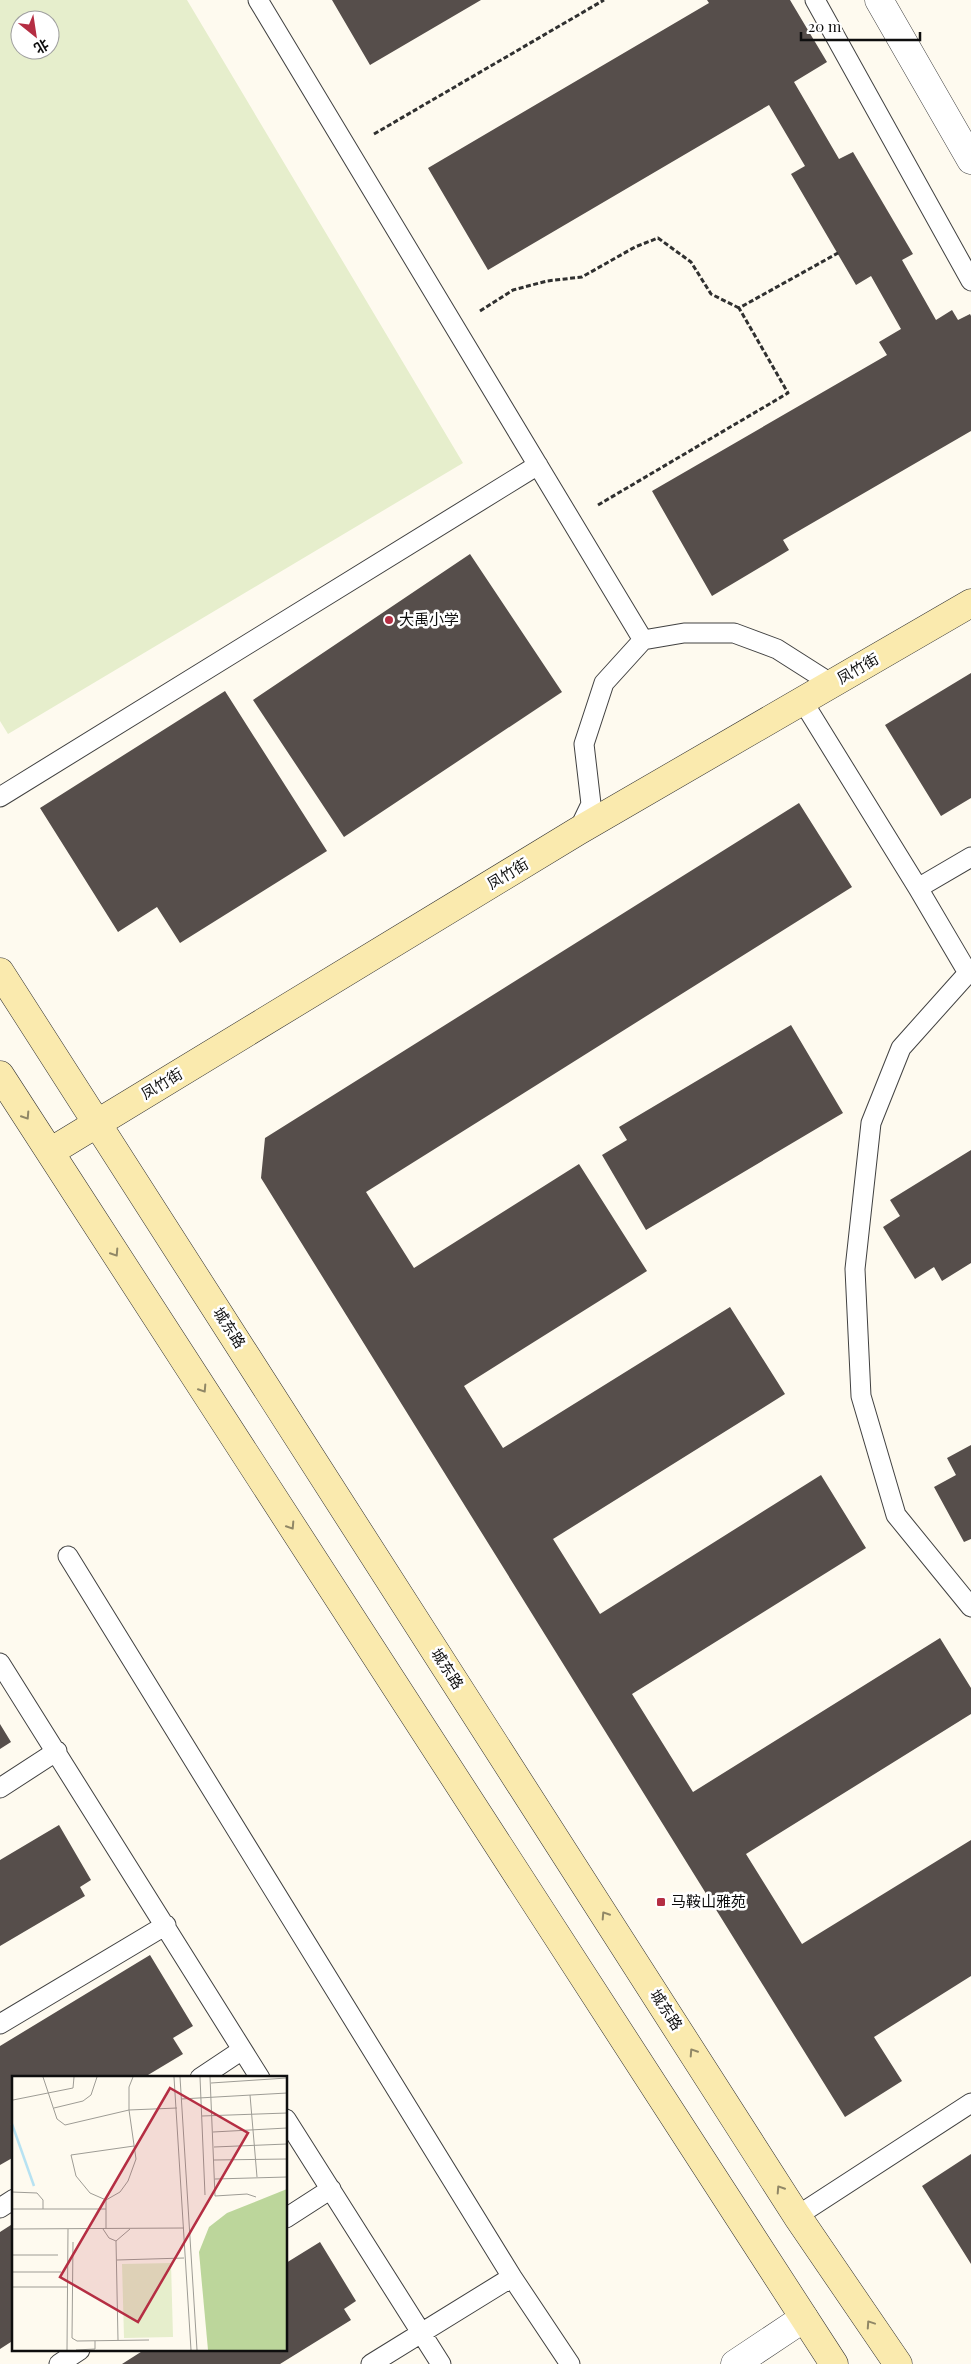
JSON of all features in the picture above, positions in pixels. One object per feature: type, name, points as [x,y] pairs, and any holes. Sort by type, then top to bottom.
[{"type":"street","points":[[879,0],[971,160]]},
{"type":"street","name":"凤竹街","points":[[50,1152],[578,832],[971,603]]},
{"type":"street","name":"城东路","points":[[0,972],[798,2216],[898,2364]]},
{"type":"street","points":[[0,1075],[834,2364]]},
{"type":"street","points":[[735,2364],[804,2318]]},
{"type":"lane","points":[[258,0],[643,640]]},
{"type":"lane","points":[[815,0],[971,281]]},
{"type":"lane","points":[[0,797],[538,465]]},
{"type":"lane","points":[[578,832],[591,804],[584,744],[604,683],[643,640],[684,633],[734,633],[777,649],[832,684]]},
{"type":"lane","points":[[802,700],[969,973],[901,1048],[872,1123],[855,1268],[861,1396],[896,1515],[971,1607]]},
{"type":"lane","points":[[918,888],[971,858]]},
{"type":"lane","points":[[68,1556],[512,2277],[570,2364]]},
{"type":"lane","points":[[0,1663],[166,1925],[259,2076]]},
{"type":"lane","points":[[0,1788],[57,1751]]},
{"type":"lane","points":[[0,2024],[166,1925]]},
{"type":"lane","points":[[203,2076],[242,2050]]},
{"type":"lane","points":[[798,2216],[971,2103]]},
{"type":"lane","points":[[288,2122],[442,2364]]},
{"type":"lane","points":[[288,2217],[331,2189]]},
{"type":"lane","points":[[0,2208],[12,2200]]},
{"type":"lane","points":[[371,2364],[512,2277]]},
{"type":"lane","points":[[59,2364],[77,2352]]},
{"type":"path","points":[[348,150],[604,0]]},
{"type":"path","points":[[455,327],[513,290],[547,281],[582,278],[636,247],[658,238],[691,262],[711,294],[739,308],[788,393],[572,521]]},
{"type":"path","points":[[739,308],[838,253]]},
{"type":"green space","points":[[0,0],[187,0],[463,463],[8,734],[0,721]]},
{"type":"building","points":[[332,0],[481,0],[370,65]]},
{"type":"building","points":[[707,0],[790,0],[827,62],[794,82],[839,159],[853,152],[913,254],[902,260],[936,320],[952,310],[958,320],[970,314],[971,316],[971,431],[783,540],[789,550],[712,596],[652,491],[887,355],[879,342],[901,329],[871,276],[856,285],[791,174],[805,166],[769,105],[488,270],[428,168],[709,3]]},
{"type":"building","points":[[470,554],[562,692],[344,837],[253,700]]},
{"type":"building","points":[[971,673],[971,798],[941,816],[885,725]]},
{"type":"building","points":[[225,691],[327,851],[180,943],[157,907],[118,932],[40,808]]},
{"type":"building","points":[[799,803],[852,887],[366,1192],[414,1268],[579,1164],[647,1271],[464,1386],[503,1448],[730,1307],[785,1394],[553,1539],[600,1614],[821,1475],[866,1548],[632,1694],[693,1792],[940,1638],[971,1688],[971,1714],[746,1854],[802,1944],[971,1840],[971,1976],[874,2037],[902,2081],[845,2117],[261,1178],[265,1138]]},
{"type":"building","points":[[791,1025],[843,1113],[646,1230],[602,1155],[627,1140],[619,1127]]},
{"type":"building","points":[[971,1150],[971,1263],[942,1281],[934,1267],[915,1279],[883,1227],[900,1216],[890,1200]]},
{"type":"building","points":[[971,1445],[971,1539],[964,1542],[934,1487],[956,1475],[947,1458]]},
{"type":"building","points":[[0,1724],[11,1742],[0,1749]]},
{"type":"building","points":[[59,1825],[91,1880],[80,1887],[85,1896],[0,1946],[0,1860]]},
{"type":"building","points":[[150,1955],[193,2026],[173,2038],[183,2054],[146,2076],[12,2076],[12,2158],[0,2165],[0,2046]]},
{"type":"building","points":[[971,2154],[971,2264],[922,2186]]},
{"type":"building","points":[[12,2224],[12,2341],[0,2349],[0,2232]]},
{"type":"building","points":[[320,2242],[356,2301],[344,2309],[351,2320],[280,2364],[122,2364],[141,2352],[288,2352],[288,2262]]},
{"type":"place","name":"大禹小学","points":[[389,620]]},
{"type":"place","name":"马鞍山雅苑","points":[[661,1902]]}]
